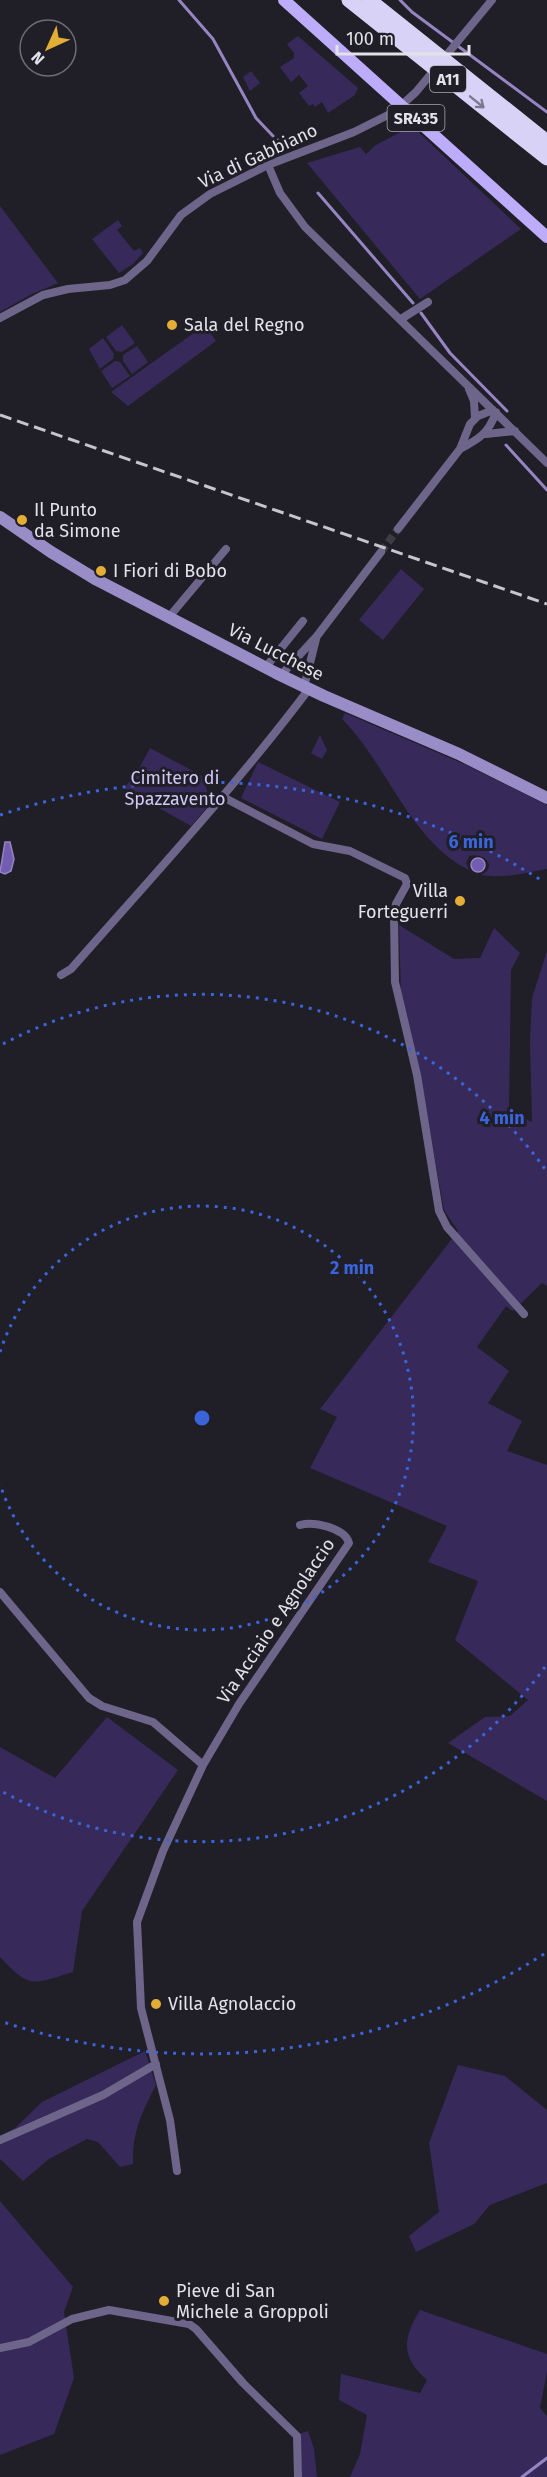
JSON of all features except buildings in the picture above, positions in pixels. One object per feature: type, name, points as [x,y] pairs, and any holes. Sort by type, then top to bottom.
[{"type":"highway","name":"A11","points":[[349,0],[547,158]]},
{"type":"highway","name":"A11","points":[[369,0],[547,142]]},
{"type":"main road","name":"SR435","points":[[284,0],[547,237]]},
{"type":"street","name":"Via di Gabbiano","points":[[0,318],[43,295],[68,289],[110,285],[125,280],[147,261],[188,209],[210,194],[268,165],[354,132],[387,116],[406,102],[492,0]]},
{"type":"street","points":[[268,165],[280,193],[297,218],[547,463]]},
{"type":"street","points":[[401,320],[428,302]]},
{"type":"street","points":[[466,383],[474,401],[475,418]]},
{"type":"street","points":[[398,529],[460,449],[468,427],[475,418],[495,411]]},
{"type":"street","points":[[486,434],[495,411]]},
{"type":"street","points":[[460,449],[486,434],[515,431]]},
{"type":"street","name":"Via Lucchese","points":[[0,517],[84,572],[265,668],[459,754],[547,798]]},
{"type":"street","points":[[169,617],[226,549]]},
{"type":"street","points":[[281,675],[317,636],[381,552]]},
{"type":"street","points":[[265,668],[303,621]]},
{"type":"street","points":[[61,975],[71,969],[266,746],[306,688],[317,636]]},
{"type":"street","points":[[223,797],[313,844],[350,851],[405,878],[407,884],[396,903],[394,916],[394,982],[417,1075],[439,1210],[447,1227],[524,1314]]},
{"type":"street","name":"Via Acciaio e Agnolaccio","points":[[177,2171],[170,2120],[141,2008],[137,1922],[163,1851],[203,1765],[239,1704],[349,1544],[347,1538],[338,1532],[312,1524],[300,1525]]},
{"type":"street","points":[[0,1592],[89,1698],[102,1706],[153,1722],[203,1765]]},
{"type":"street","points":[[0,2140],[103,2095],[156,2064]]},
{"type":"street","points":[[0,2348],[29,2342],[72,2319],[109,2310],[189,2324],[243,2383],[297,2436],[298,2477]]},
{"type":"green space","points":[[298,36],[358,88],[355,95],[328,113],[322,102],[315,107],[313,104],[309,106],[299,93],[308,86],[299,75],[291,82],[280,67],[294,58],[294,53],[287,44]]},
{"type":"green space","points":[[251,71],[260,83],[250,91],[243,77]]},
{"type":"green space","points":[[412,126],[521,229],[420,299],[307,163],[360,147],[366,154],[376,145]]},
{"type":"green space","points":[[0,206],[58,283],[0,312]]},
{"type":"green space","points":[[118,220],[122,226],[117,230],[134,251],[140,248],[143,253],[133,264],[119,273],[92,239]]},
{"type":"green space","points":[[122,325],[135,343],[122,352],[116,351],[106,337]]},
{"type":"green space","points":[[205,325],[216,341],[128,406],[111,392]]},
{"type":"green space","points":[[103,338],[114,354],[113,359],[100,369],[89,349]]},
{"type":"green space","points":[[137,346],[148,362],[132,374],[123,361],[123,355]]},
{"type":"green space","points":[[115,361],[120,362],[130,376],[112,388],[101,371]]},
{"type":"green space","points":[[401,569],[424,589],[383,640],[359,620]]},
{"type":"green space","points":[[345,713],[464,764],[547,805],[547,869],[514,875],[489,876],[481,875],[489,868],[484,858],[469,856],[466,863],[469,870],[448,857],[415,821],[358,737],[342,719]]},
{"type":"green space","points":[[320,735],[327,750],[322,759],[311,753]]},
{"type":"green space","name":"Cimitero di Spazzavento","points":[[150,748],[204,777],[210,804],[191,826],[125,789],[129,781],[132,782]]},
{"type":"green space","points":[[258,762],[340,802],[322,839],[241,798]]},
{"type":"green space","points":[[399,925],[454,959],[480,958],[494,928],[520,953],[511,970],[509,1111],[532,1122],[530,1041],[532,998],[547,951],[547,1286],[542,1283],[513,1311],[506,1306],[477,1347],[509,1371],[488,1403],[522,1421],[507,1451],[547,1465],[547,1801],[448,1743],[485,1717],[510,1716],[528,1700],[455,1640],[478,1581],[428,1562],[447,1526],[310,1468],[337,1417],[320,1409],[458,1231],[444,1210],[422,1087],[401,993]]},
{"type":"green space","points":[[107,1717],[178,1770],[82,1911],[73,1972],[40,1981],[26,1979],[10,1968],[0,1957],[0,1747],[55,1778]]},
{"type":"green space","points":[[145,2051],[156,2085],[139,2123],[134,2142],[133,2164],[120,2167],[98,2142],[87,2139],[49,2159],[23,2181],[0,2159],[0,2136],[15,2128],[42,2102]]},
{"type":"green space","points":[[458,2065],[505,2076],[547,2110],[547,2183],[490,2205],[474,2224],[416,2252],[409,2236],[439,2212],[429,2143]]},
{"type":"green space","points":[[0,2201],[73,2287],[64,2312],[74,2378],[54,2434],[0,2455]]},
{"type":"green space","points":[[420,2310],[547,2354],[547,2372],[540,2408],[547,2416],[547,2477],[350,2477],[360,2454],[367,2415],[339,2400],[341,2374],[420,2393],[427,2380],[412,2363],[407,2347],[410,2330]]},
{"type":"green space","points":[[308,2431],[314,2449],[317,2477],[302,2477],[299,2434]]},
{"type":"shaded area","points":[[5,842],[10,842],[14,859],[11,871],[5,874],[0,872]]},
{"type":"shaded area","points":[[478,858],[483,860],[485,865],[483,870],[478,872],[473,870],[471,865],[473,860]]},
{"type":"waterway","points":[[179,0],[213,39],[256,118],[273,136]]},
{"type":"waterway","points":[[400,0],[412,12],[547,112]]},
{"type":"waterway","points":[[278,140],[282,146]]},
{"type":"waterway","points":[[318,193],[413,303]]},
{"type":"waterway","points":[[421,313],[450,353],[507,411]]},
{"type":"waterway","points":[[506,445],[547,490]]},
{"type":"waterway","points":[[522,2477],[547,2458]]},
{"type":"tunnel","points":[[381,552],[398,529]]},
{"type":"railway","points":[[0,415],[547,604]]},
{"type":"place","name":"Sala del Regno","points":[[172,325]]},
{"type":"place","name":"Il Punto da Simone","points":[[22,520]]},
{"type":"place","name":"I Fiori di Bobo","points":[[101,571]]},
{"type":"place","name":"Villa Forteguerri","points":[[460,901]]},
{"type":"place","name":"Villa Agnolaccio","points":[[156,2004]]},
{"type":"place","name":"Pieve di San Michele a Groppoli","points":[[164,2301]]}]
